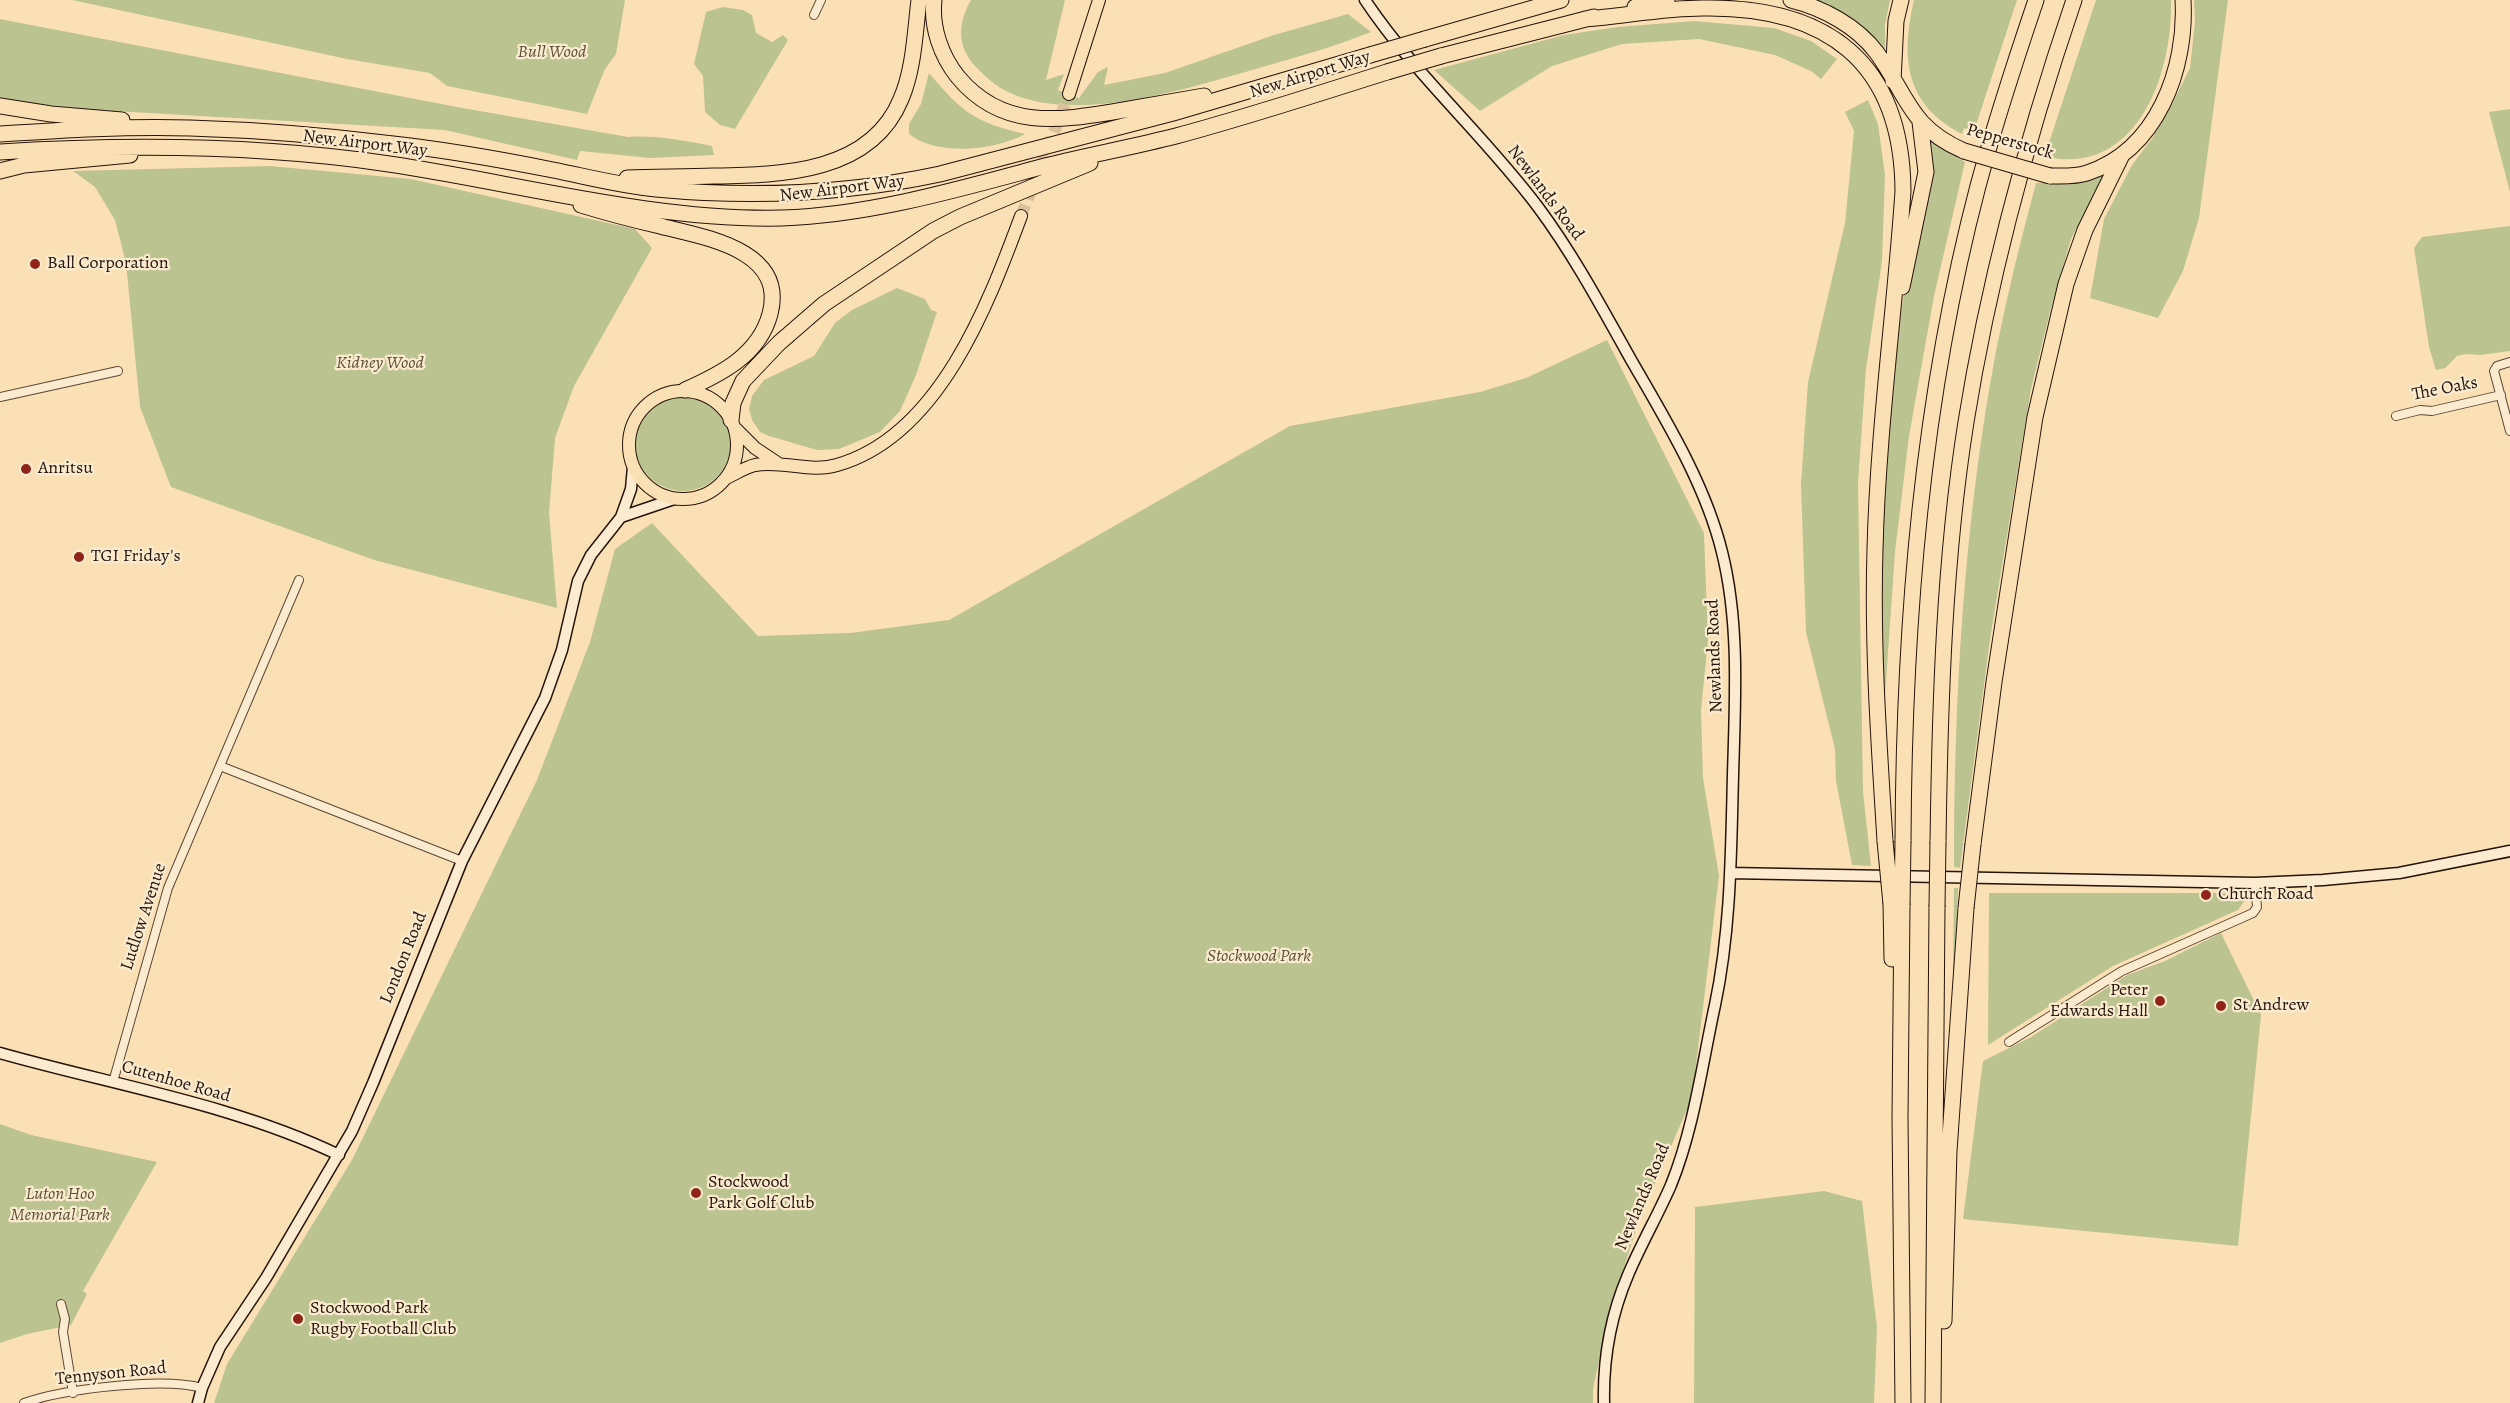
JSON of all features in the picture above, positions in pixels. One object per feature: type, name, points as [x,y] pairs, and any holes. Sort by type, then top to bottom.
[{"type":"highway","points":[[588,177],[756,176],[808,169],[844,158],[879,134],[902,99],[912,54],[919,0]]},
{"type":"highway","points":[[934,0],[935,28],[941,50],[950,68],[981,100],[1005,112],[1038,119],[1068,119],[1269,84]]},
{"type":"highway","name":"New Airport Way","points":[[0,134],[91,129],[188,128],[270,132],[386,143],[521,164],[656,189],[761,195],[810,193],[899,182],[940,174],[1173,114],[1561,0]]},
{"type":"highway","name":"New Airport Way","points":[[0,152],[93,146],[178,148],[322,157],[387,164],[664,210],[731,217],[782,218],[827,215],[914,200],[1125,148],[1251,114],[1442,56],[1667,0]]},
{"type":"highway","points":[[1791,0],[1815,7],[1852,29],[1876,52],[1893,81]]},
{"type":"highway","points":[[1893,81],[1896,21],[1901,0]]},
{"type":"highway","points":[[1903,1403],[1899,1118],[1892,1034],[1897,905],[1903,841],[1906,668],[1918,530],[1947,327],[1978,188],[2004,95],[2036,0]]},
{"type":"highway","points":[[1933,1403],[1941,692],[1952,532],[1966,422],[1984,326],[2015,191],[2042,94],[2073,0]]},
{"type":"highway","name":"Pepperstock","points":[[1893,81],[1920,122],[1943,141],[1964,151],[2050,176],[2085,174],[2121,157],[2133,148],[2148,129],[2170,87],[2176,69],[2183,35],[2183,0]]},
{"type":"highway","points":[[1585,19],[1702,8],[1743,9],[1786,16],[1804,21],[1830,35],[1855,55],[1867,69],[1885,98],[1899,140],[1903,168],[1901,220],[1879,458],[1875,551],[1876,705],[1885,840],[1897,905]]},
{"type":"highway","points":[[0,106],[51,114],[188,128]]},
{"type":"highway","points":[[1890,345],[1925,185],[1926,160],[1920,122]]},
{"type":"highway","points":[[0,171],[24,165],[178,148]]},
{"type":"highway","points":[[733,423],[733,403],[743,381],[779,343],[824,304],[933,231],[960,217],[1125,148]]},
{"type":"highway","points":[[1941,1403],[1949,1151],[1966,908],[1994,682],[2035,417],[2066,284],[2085,231],[2121,157]]},
{"type":"highway","points":[[509,184],[623,217],[717,240],[732,245],[756,262],[771,290],[772,307],[763,332],[746,354],[730,367],[685,390]]},
{"type":"main road","points":[[1069,94],[1099,0]]},
{"type":"main road","points":[[726,478],[754,465],[835,466],[870,451],[918,411],[940,383],[975,330],[993,293],[1021,216]]},
{"type":"main road","points":[[733,423],[737,445],[735,462],[726,478],[716,489],[703,496],[674,499],[657,493],[643,482],[633,467],[628,452],[633,421],[642,408],[655,398],[670,392],[685,390],[712,399],[755,448],[779,464]]},
{"type":"street","points":[[814,15],[822,0]]},
{"type":"street","name":"Newlands Road","points":[[1365,0],[1427,79],[1516,178],[1565,245],[1651,394],[1691,470],[1707,505],[1723,554],[1732,617],[1735,712],[1728,918],[1723,969],[1687,1135],[1671,1184],[1628,1275],[1617,1304],[1607,1351],[1604,1403]]},
{"type":"street","points":[[2510,362],[2497,366],[2494,371],[2510,431]]},
{"type":"street","points":[[0,397],[118,371]]},
{"type":"street","name":"The Oaks","points":[[2396,416],[2420,410],[2432,411],[2501,395]]},
{"type":"street","name":"London Road","points":[[198,1403],[220,1347],[266,1278],[339,1155],[373,1083],[462,861],[545,698],[562,650],[573,600],[584,567],[600,541],[621,517],[631,489],[633,467]]},
{"type":"street","points":[[621,517],[674,499]]},
{"type":"street","name":"Ludlow Avenue","points":[[113,1082],[168,888],[299,580]]},
{"type":"street","points":[[220,766],[462,861]]},
{"type":"street","points":[[1730,873],[2254,883],[2390,874],[2510,852]]},
{"type":"street","points":[[2009,1042],[2122,971],[2253,913],[2258,907],[2254,883]]},
{"type":"street","name":"Cutenhoe Road","points":[[0,1053],[246,1119],[316,1143],[339,1155]]},
{"type":"street","points":[[61,1304],[65,1319],[63,1332],[73,1393]]},
{"type":"street","name":"Tennyson Road","points":[[24,1403],[114,1387],[173,1383],[202,1388]]},
{"type":"green space","name":"Bull Wood","points":[[72,0],[625,0],[616,54],[605,69],[587,114],[447,86],[430,73],[347,59]]},
{"type":"green space","points":[[971,0],[1065,0],[1046,80],[1064,74],[1058,90],[1079,98],[1098,72],[1108,67],[1104,85],[1165,73],[1274,35],[1348,14],[1371,32],[1295,58],[1192,87],[1128,101],[1064,105],[1035,101],[1008,92],[987,78],[976,67],[965,51],[961,34],[963,17]]},
{"type":"green space","points":[[1816,0],[1890,0],[1885,25],[1885,50],[1853,21]]},
{"type":"green space","points":[[1914,0],[2017,0],[1974,131],[1964,128],[1962,134],[1943,122],[1928,108],[1918,93],[1911,77],[1908,60],[1910,21]]},
{"type":"green space","points":[[2096,0],[2171,0],[2166,56],[2145,110],[2129,133],[2108,149],[2082,158],[2052,158],[2053,154],[2046,152]]},
{"type":"green space","points":[[2194,0],[2228,0],[2199,218],[2183,271],[2158,318],[2090,298],[2104,219],[2132,165],[2153,137],[2190,68],[2195,22]]},
{"type":"green space","points":[[723,7],[743,10],[752,15],[756,33],[772,42],[783,35],[788,40],[735,129],[720,125],[705,112],[703,76],[694,64],[706,12]]},
{"type":"green space","points":[[0,19],[457,107],[628,137],[681,140],[712,146],[714,155],[650,158],[580,151],[577,160],[445,130],[96,110],[0,100]]},
{"type":"green space","points":[[1694,21],[1774,28],[1811,41],[1837,59],[1821,79],[1811,71],[1775,55],[1699,39],[1622,44],[1552,66],[1480,111],[1434,70],[1564,35],[1617,27]]},
{"type":"green space","points":[[929,73],[970,114],[993,125],[1025,134],[998,144],[966,149],[934,146],[909,134],[909,124],[921,104]]},
{"type":"green space","points":[[1868,100],[1878,124],[1885,175],[1882,261],[1866,369],[1858,483],[1863,792],[1871,866],[1852,865],[1836,781],[1835,749],[1806,632],[1801,484],[1808,382],[1845,223],[1854,131],[1845,112]]},
{"type":"green space","points":[[2510,109],[2510,192],[2489,112]]},
{"type":"green space","points":[[1926,137],[1965,162],[1934,296],[1909,436],[1895,552],[1884,710],[1881,528],[1895,356]]},
{"type":"green space","name":"Kidney Wood","points":[[270,166],[411,179],[635,229],[652,248],[574,386],[555,438],[549,513],[557,608],[374,560],[171,487],[140,407],[126,263],[115,220],[95,187],[73,171]]},
{"type":"green space","points":[[2104,175],[2071,239],[2031,389],[1990,639],[1960,868],[1954,867],[1956,738],[1963,608],[1976,479],[1985,415],[2005,309],[2036,183],[2081,181]]},
{"type":"green space","points":[[2510,226],[2510,351],[2457,356],[2445,368],[2436,370],[2429,347],[2414,248],[2422,237]]},
{"type":"green space","points":[[897,288],[925,299],[931,310],[937,312],[916,375],[900,411],[880,432],[839,449],[817,450],[760,432],[752,420],[749,409],[752,396],[764,380],[814,356],[835,323],[852,310]]},
{"type":"green space","name":"Stockwood Park","points":[[1607,340],[1704,533],[1708,641],[1701,710],[1703,778],[1719,876],[1692,1098],[1640,1218],[1609,1313],[1593,1389],[1593,1403],[214,1403],[227,1364],[352,1160],[537,780],[590,642],[615,549],[652,523],[758,636],[850,633],[949,620],[1290,426],[1480,392],[1526,378]]},
{"type":"green space","points":[[683,395],[702,398],[717,409],[728,424],[731,443],[728,462],[717,477],[702,488],[683,491],[664,488],[649,477],[638,462],[635,443],[638,424],[649,409],[664,398]]},
{"type":"green space","points":[[1954,888],[1958,888],[1955,975],[1953,975]]},
{"type":"green space","points":[[1989,893],[2250,893],[2238,910],[2113,966],[1988,1045]]},
{"type":"green space","points":[[2221,933],[2261,1015],[2238,1246],[1963,1219],[1983,1061],[2031,1037],[2127,975],[2165,961]]},
{"type":"green space","name":"Luton Hoo Memorial Park","points":[[0,1124],[31,1135],[157,1162],[83,1291],[87,1294],[71,1325],[27,1334],[0,1343]]},
{"type":"green space","points":[[1824,1191],[1862,1201],[1877,1327],[1874,1403],[1694,1403],[1695,1207]]},
{"type":"tunnel","points":[[1021,216],[1069,94]]},
{"type":"place","name":"Ball Corporation","points":[[35,264]]},
{"type":"place","name":"Anritsu","points":[[26,469]]},
{"type":"place","name":"TGI Friday's","points":[[79,557]]},
{"type":"place","name":"Church Road","points":[[2206,895]]},
{"type":"place","name":"Peter Edwards Hall","points":[[2160,1001]]},
{"type":"place","name":"St Andrew","points":[[2221,1006]]},
{"type":"place","name":"Stockwood Park Golf Club","points":[[696,1193]]},
{"type":"place","name":"Stockwood Park Rugby Football Club","points":[[298,1319]]}]
